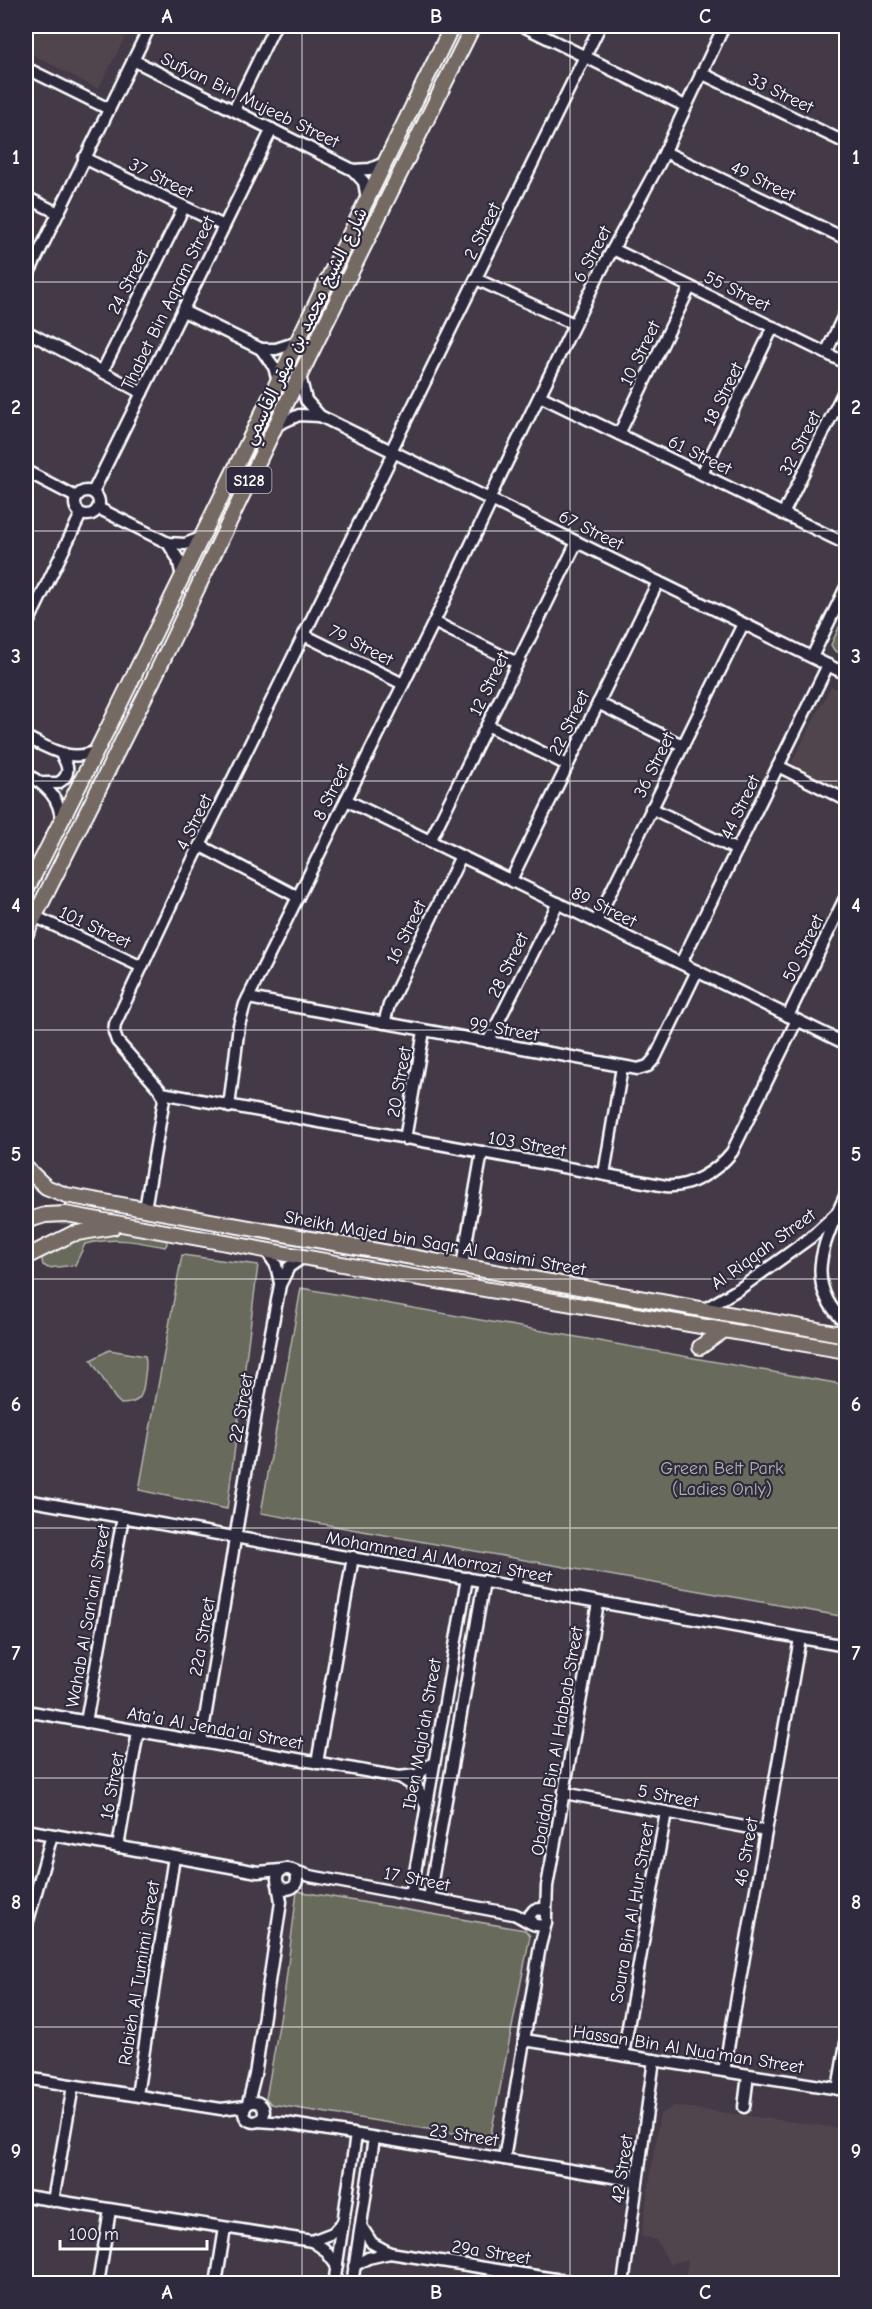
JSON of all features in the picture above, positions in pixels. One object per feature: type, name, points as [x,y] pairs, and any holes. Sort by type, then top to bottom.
[{"type":"main road","name":"شارع الشيخ محمد بن صقر القاسمي","points":[[26,891],[452,26]]},
{"type":"main road","name":"شارع الشيخ محمد بن صقر القاسمي","points":[[26,934],[473,26]]},
{"type":"main road","points":[[113,718],[109,735],[111,740],[116,741],[125,736]]},
{"type":"main road","name":"Sheikh Majed bin Saqr Al Qasimi Street","points":[[26,1168],[38,1181],[56,1192],[846,1335]]},
{"type":"main road","name":"Sheikh Majed bin Saqr Al Qasimi Street","points":[[26,1221],[45,1215],[66,1214],[408,1276],[846,1351]]},
{"type":"main road","points":[[26,1257],[72,1234],[96,1229],[136,1226]]},
{"type":"main road","points":[[408,1276],[407,1270],[412,1264],[450,1268],[462,1266]]},
{"type":"main road","points":[[700,1347],[723,1330]]},
{"type":"street","points":[[26,279],[150,26]]},
{"type":"street","points":[[234,110],[275,26]]},
{"type":"street","points":[[522,26],[685,106]]},
{"type":"street","name":"2 Street","points":[[393,451],[600,26]]},
{"type":"street","name":"6 Street","points":[[490,499],[574,324],[664,152],[724,26]]},
{"type":"street","name":"Sufyan Bin Mujeeb Street","points":[[133,60],[353,170],[364,183],[367,199]]},
{"type":"street","points":[[26,68],[109,109]]},
{"type":"street","name":"33 Street","points":[[701,73],[846,142]]},
{"type":"street","name":"Thabet Bin Aqram Street","points":[[93,492],[272,129]]},
{"type":"street","name":"49 Street","points":[[664,152],[846,239]]},
{"type":"street","name":"37 Street","points":[[84,158],[224,226]]},
{"type":"street","name":"Sufyan Bin Mujeeb Street","points":[[353,170],[370,169],[386,162]]},
{"type":"street","points":[[26,197],[58,213]]},
{"type":"street","name":"24 Street","points":[[102,372],[184,207]]},
{"type":"street","name":"55 Street","points":[[613,249],[846,363]]},
{"type":"street","points":[[476,279],[574,324]]},
{"type":"street","name":"10 Street","points":[[619,434],[690,286]]},
{"type":"street","points":[[183,311],[261,349],[276,349],[298,342]]},
{"type":"street","points":[[826,353],[846,311]]},
{"type":"street","name":"18 Street","points":[[702,474],[773,327]]},
{"type":"street","points":[[26,331],[142,393]]},
{"type":"street","points":[[261,349],[274,367],[278,381]]},
{"type":"street","name":"67 Street","points":[[300,375],[300,383],[306,400],[320,416],[846,674]]},
{"type":"street","name":"32 Street","points":[[783,514],[846,387]]},
{"type":"street","name":"61 Street","points":[[540,396],[846,544]]},
{"type":"street","points":[[275,426],[299,415],[320,416]]},
{"type":"street","name":"4 Street","points":[[162,1093],[117,1041],[114,1032],[115,1024],[393,451]]},
{"type":"street","points":[[26,471],[76,497]]},
{"type":"street","points":[[76,497],[85,490],[93,492],[99,501],[98,508],[93,514],[81,514]]},
{"type":"street","points":[[76,497],[76,508],[81,514]]},
{"type":"street","name":"8 Street","points":[[229,1107],[239,1025],[248,998],[434,622],[490,499]]},
{"type":"street","points":[[98,508],[168,543],[185,544],[201,538]]},
{"type":"street","points":[[26,627],[29,613],[81,514]]},
{"type":"street","name":"12 Street","points":[[430,840],[578,542]]},
{"type":"street","points":[[168,543],[178,559],[182,577]]},
{"type":"street","name":"22 Street","points":[[511,880],[658,582]]},
{"type":"street","points":[[812,657],[846,587]]},
{"type":"street","points":[[434,622],[517,663]]},
{"type":"street","name":"36 Street","points":[[596,921],[743,624]]},
{"type":"street","name":"79 Street","points":[[304,635],[403,684]]},
{"type":"street","name":"44 Street","points":[[681,963],[828,665]]},
{"type":"street","points":[[598,703],[682,745]]},
{"type":"street","points":[[487,724],[567,765]]},
{"type":"street","points":[[26,737],[62,754],[80,755],[97,750]]},
{"type":"street","points":[[41,783],[58,783],[66,777],[68,767],[62,754]]},
{"type":"street","points":[[778,766],[846,801]]},
{"type":"street","points":[[26,774],[41,783],[56,800],[61,822]]},
{"type":"street","name":"89 Street","points":[[346,800],[846,1044]]},
{"type":"street","points":[[651,808],[737,850]]},
{"type":"street","points":[[201,846],[298,897]]},
{"type":"street","name":"16 Street","points":[[384,1023],[389,1005],[461,856]]},
{"type":"street","name":"50 Street","points":[[793,1018],[846,896]]},
{"type":"street","name":"28 Street","points":[[488,1042],[558,903]]},
{"type":"street","name":"101 Street","points":[[34,916],[142,967]]},
{"type":"street","name":"99 Street","points":[[248,998],[638,1069],[652,1062],[697,971]]},
{"type":"street","name":"103 Street","points":[[162,1093],[405,1139],[666,1186],[678,1186],[696,1180],[724,1162],[736,1147],[793,1018]]},
{"type":"street","name":"20 Street","points":[[405,1139],[424,1031]]},
{"type":"street","points":[[604,1174],[622,1067]]},
{"type":"street","points":[[145,1209],[164,1104],[162,1093]]},
{"type":"street","points":[[462,1266],[482,1152]]},
{"type":"street","name":"Al Riqqah Street","points":[[846,1194],[823,1248],[820,1272],[822,1288],[829,1303],[846,1323]]},
{"type":"street","name":"Al Riqqah Street","points":[[705,1309],[742,1287],[810,1238],[838,1212]]},
{"type":"street","name":"22 Street","points":[[265,1249],[276,1265],[280,1285]]},
{"type":"street","name":"22 Street","points":[[237,1537],[259,1396],[280,1285],[289,1267],[306,1256]]},
{"type":"street","name":"Mohammed Al Morrozi Street","points":[[26,1500],[846,1646]]},
{"type":"street","name":"Wahab Al San'ani Street","points":[[86,1722],[123,1517]]},
{"type":"street","name":"22a Street","points":[[201,1742],[237,1537]]},
{"type":"street","points":[[317,1762],[353,1557]]},
{"type":"street","points":[[512,1587],[517,1580],[515,1572]]},
{"type":"street","name":"Iben Maja'ah Street","points":[[411,1895],[467,1578]]},
{"type":"street","name":"Iben Maja'ah Street","points":[[429,1898],[484,1581]]},
{"type":"street","name":"Obaidah Bin Al Habbab Street","points":[[504,2159],[540,1946],[540,1914],[598,1603]]},
{"type":"street","name":"46 Street","points":[[724,2071],[800,1638]]},
{"type":"street","name":"Ata'a Al Jenda'ai Street","points":[[26,1711],[399,1777],[417,1775],[433,1762]]},
{"type":"street","name":"16 Street","points":[[118,1847],[138,1731]]},
{"type":"street","points":[[399,1777],[418,1790],[426,1806]]},
{"type":"street","name":"5 Street","points":[[564,1793],[766,1831]]},
{"type":"street","name":"Soura Bin Al Hur Street","points":[[623,2055],[666,1812]]},
{"type":"street","points":[[26,1830],[258,1872],[287,1870],[297,1878],[285,1885],[281,1902],[252,2108],[221,2109],[26,2078]]},
{"type":"street","points":[[26,1928],[52,1835]]},
{"type":"street","name":"Rabieh Al Tumimi Street","points":[[136,2095],[174,1857]]},
{"type":"street","points":[[285,1885],[278,1875],[287,1870]]},
{"type":"street","name":"17 Street","points":[[287,1870],[513,1914],[540,1914]]},
{"type":"street","points":[[258,1872],[285,1885],[316,1877]]},
{"type":"street","name":"17 Street","points":[[513,1914],[532,1924]]},
{"type":"street","points":[[532,1924],[530,1915],[540,1914]]},
{"type":"street","name":"Obaidah Bin Al Habbab Street","points":[[532,1924],[538,1935],[540,1946]]},
{"type":"street","name":"Hassan Bin Al Nua'man Street","points":[[524,2040],[842,2089]]},
{"type":"street","points":[[842,2089],[846,2043]]},
{"type":"street","name":"42 Street","points":[[623,2283],[654,2060]]},
{"type":"street","points":[[744,2107],[748,2074]]},
{"type":"street","points":[[54,2201],[73,2086]]},
{"type":"street","name":"23 Street","points":[[286,2123],[252,2108],[251,2122],[286,2123],[637,2181]]},
{"type":"street","points":[[334,2283],[356,2134]]},
{"type":"street","points":[[352,2283],[374,2138]]},
{"type":"street","points":[[26,2196],[312,2241],[324,2249],[337,2266]]},
{"type":"street","points":[[98,2283],[110,2210]]},
{"type":"street","points":[[312,2241],[333,2233],[344,2222]]},
{"type":"street","name":"29a Street","points":[[361,2226],[372,2244],[390,2253],[587,2283]]},
{"type":"street","points":[[216,2283],[225,2228]]},
{"type":"street","name":"29a Street","points":[[354,2266],[375,2256],[390,2253]]},
{"type":"shaded area","points":[[26,26],[131,26],[98,89],[26,51]]},
{"type":"shaded area","points":[[831,686],[846,693],[846,796],[795,770],[792,762]]},
{"type":"shaded area","points":[[674,2106],[846,2129],[846,2283],[701,2284],[685,2281],[688,2259],[670,2264],[656,2240],[641,2236],[660,2114]]},
{"type":"green space","points":[[846,612],[846,657],[834,650],[831,645]]},
{"type":"green space","points":[[103,1232],[129,1232],[166,1239],[167,1244],[165,1247],[125,1241],[96,1242],[85,1244],[75,1265],[48,1268],[43,1265],[44,1251]]},
{"type":"green space","points":[[182,1255],[258,1265],[227,1509],[139,1490]]},
{"type":"green space","name":"Green Belt Park (Ladies Only)","points":[[301,1288],[846,1385],[846,1617],[261,1513]]},
{"type":"green space","points":[[109,1350],[145,1356],[146,1368],[142,1392],[138,1400],[121,1404],[91,1360]]},
{"type":"green space","points":[[297,1891],[525,1930],[530,1936],[491,2134],[484,2138],[271,2104],[266,2098],[284,1997]]}]
